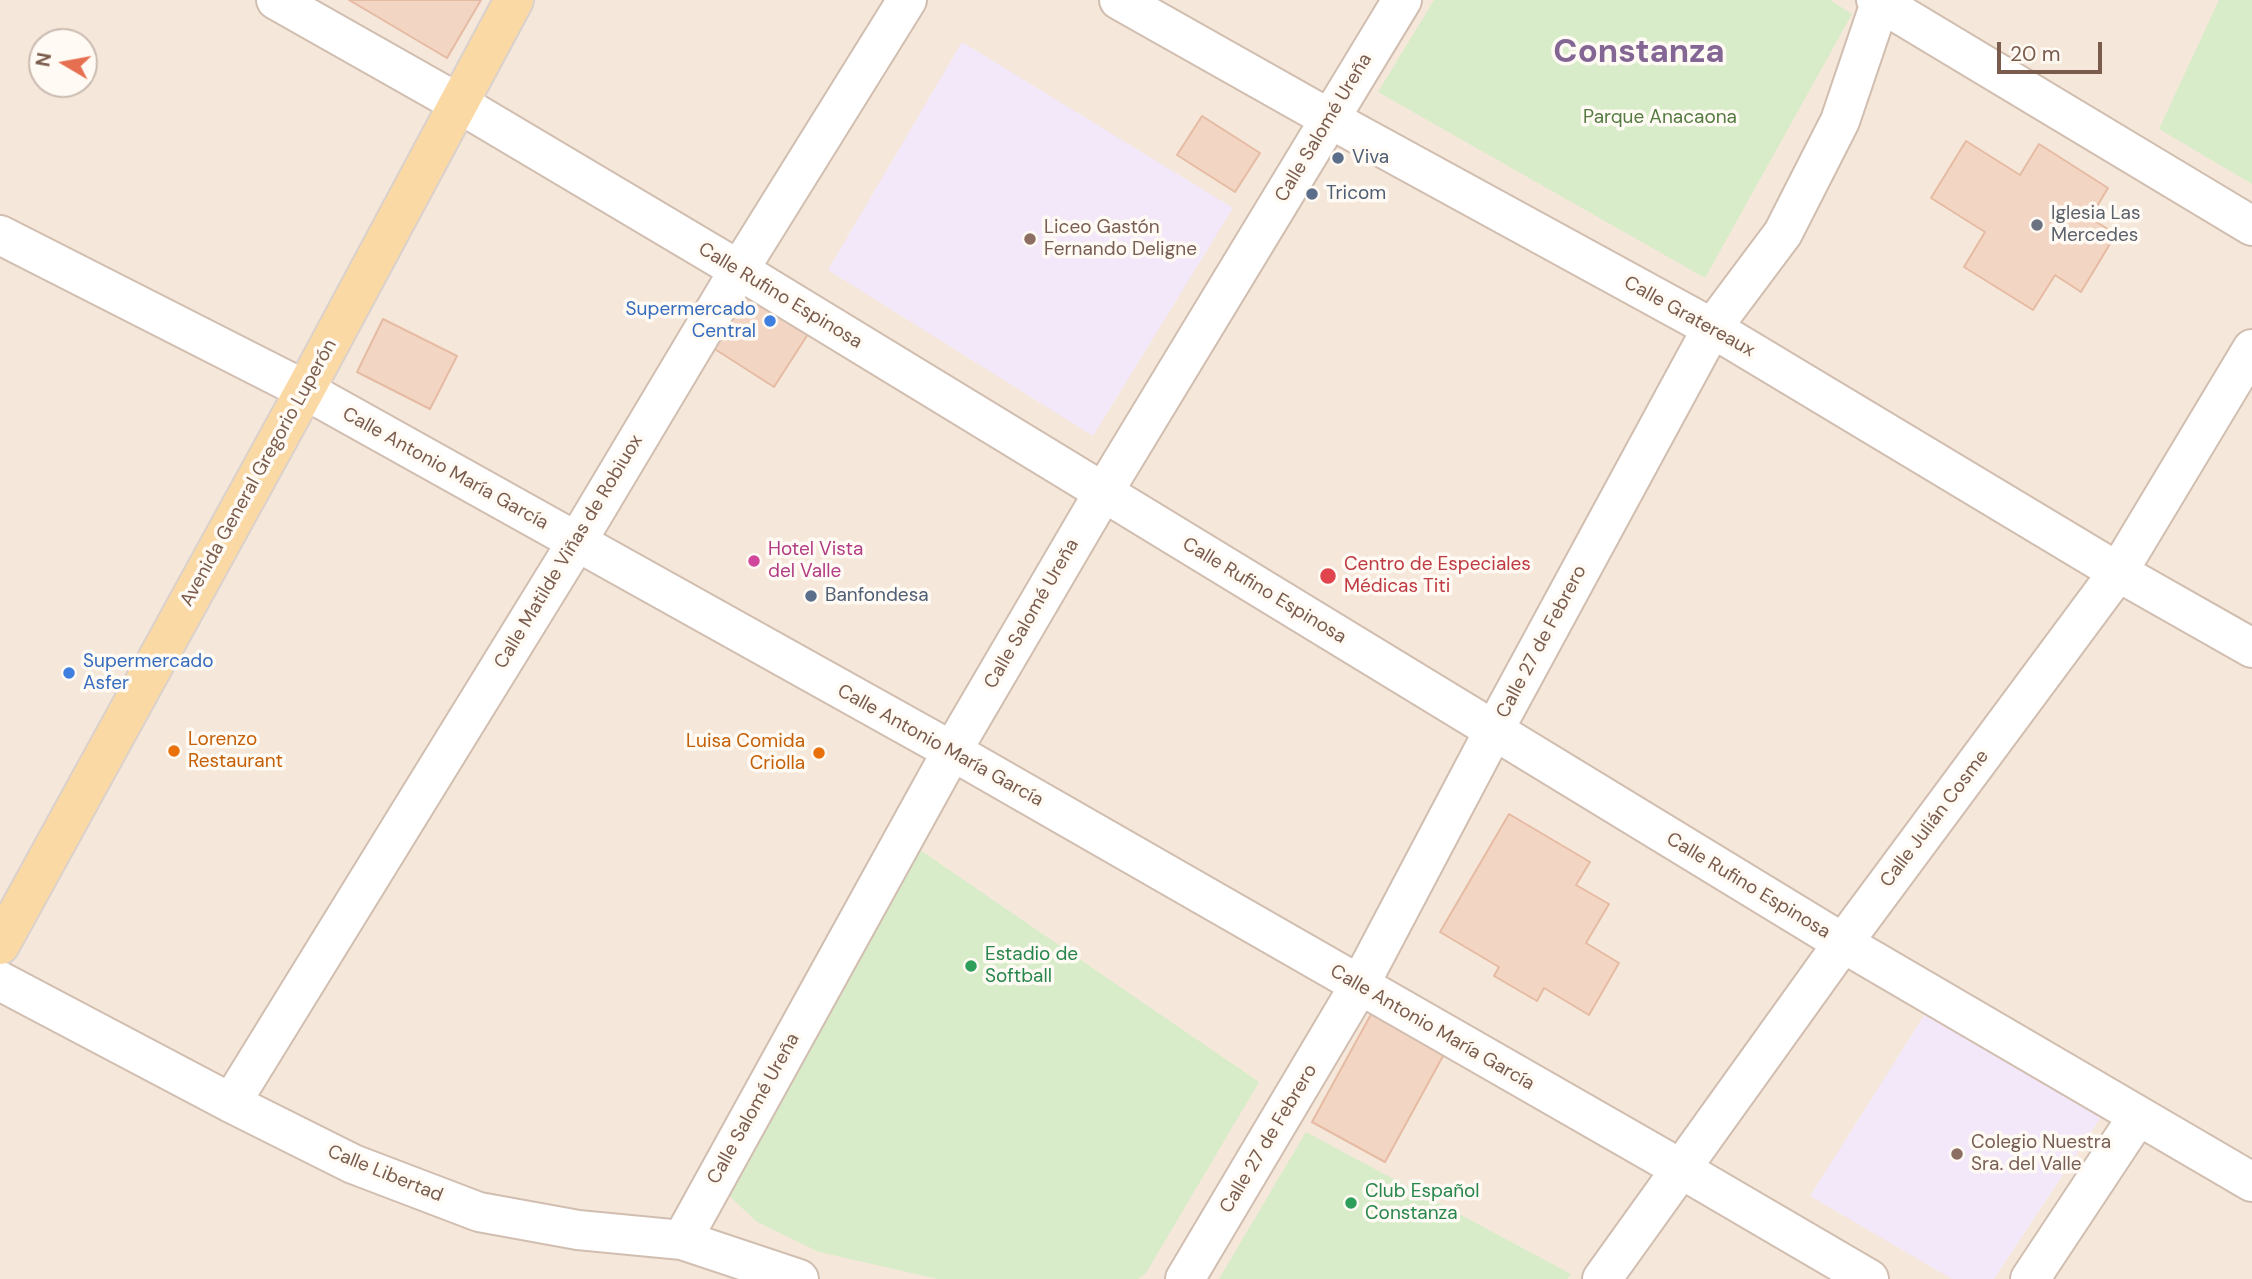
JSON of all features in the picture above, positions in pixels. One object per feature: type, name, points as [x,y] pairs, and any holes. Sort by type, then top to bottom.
[{"type":"main road","name":"Avenida General Gregorio Luperón","points":[[0,945],[305,390],[514,0]]},
{"type":"street","name":"Calle Rufino Espinosa","points":[[276,0],[458,103],[739,270],[1843,943],[2252,1182]]},
{"type":"street","name":"Calle Matilde Viñas de Robiuox","points":[[231,1103],[576,543],[739,270],[907,0]]},
{"type":"street","name":"Calle Gratereaux","points":[[1119,0],[1712,328],[2118,572],[2252,648]]},
{"type":"street","name":"Calle Salomé Ureña","points":[[682,1240],[952,751],[1103,493],[1402,0]]},
{"type":"street","points":[[1879,1],[2252,226]]},
{"type":"street","name":"Calle 27 de Febrero","points":[[1185,1279],[1359,986],[1712,328],[1783,233],[1840,121],[1879,1]]},
{"type":"street","name":"Calle Antonio María García","points":[[0,235],[305,390],[952,751],[1869,1279]]},
{"type":"street","name":"Calle Julián Cosme","points":[[1602,1279],[1843,943],[2118,572],[2252,349]]},
{"type":"street","name":"Calle Libertad","points":[[0,981],[353,1164],[479,1212],[578,1230],[682,1240],[799,1279]]},
{"type":"street","points":[[2030,1279],[2138,1116]]},
{"type":"shaded area","points":[[0,0],[2252,0],[2252,1279],[0,1279]]},
{"type":"shaded area","name":"Liceo Gastón Fernando Deligne","points":[[962,42],[1233,208],[1093,436],[828,270]]},
{"type":"shaded area","name":"Colegio Nuestra Sra. del Valle","points":[[1930,1006],[2105,1111],[1994,1279],[1952,1279],[1810,1196]]},
{"type":"green space","name":"Parque Anacaona","points":[[1434,0],[1830,0],[1852,14],[1705,278],[1378,92]]},
{"type":"green space","points":[[2219,0],[2252,0],[2252,184],[2159,129]]},
{"type":"green space","name":"Estadio de Softball","points":[[920,850],[1259,1082],[1146,1273],[1138,1279],[938,1279],[819,1252],[757,1222],[722,1189]]},
{"type":"green space","name":"Club Español Constanza","points":[[1306,1132],[1571,1274],[1567,1279],[1219,1279]]},
{"type":"building","points":[[349,0],[481,0],[447,58]]},
{"type":"building","points":[[1202,116],[1260,153],[1235,192],[1177,155]]},
{"type":"building","name":"Iglesia Las Mercedes","points":[[1966,141],[2020,175],[2039,144],[2108,188],[2090,218],[2116,234],[2081,292],[2055,275],[2033,310],[1964,267],[1985,232],[1931,198]]},
{"type":"building","points":[[746,290],[810,331],[774,387],[710,346]]},
{"type":"building","points":[[383,319],[457,356],[430,409],[357,372]]},
{"type":"building","points":[[1509,814],[1590,862],[1576,885],[1609,904],[1586,943],[1619,963],[1589,1015],[1544,988],[1537,1001],[1494,976],[1499,967],[1440,932]]},
{"type":"building","points":[[1375,1007],[1448,1047],[1385,1162],[1312,1122]]},
{"type":"place","name":"Viva","points":[[1338,158]]},
{"type":"place","name":"Tricom","points":[[1312,194]]},
{"type":"place","name":"Iglesia Las Mercedes","points":[[2037,225]]},
{"type":"place","name":"Liceo Gastón Fernando Deligne","points":[[1030,239]]},
{"type":"place","name":"Supermercado Central","points":[[770,321]]},
{"type":"place","name":"Hotel Vista del Valle","points":[[754,561]]},
{"type":"place","name":"Centro de Especiales Médicas Titi","points":[[1328,576]]},
{"type":"place","name":"Banfondesa","points":[[811,596]]},
{"type":"place","name":"Supermercado Asfer","points":[[69,673]]},
{"type":"place","name":"Lorenzo Restaurant","points":[[174,751]]},
{"type":"place","name":"Luisa Comida Criolla","points":[[819,753]]},
{"type":"place","name":"Estadio de Softball","points":[[971,966]]},
{"type":"place","name":"Colegio Nuestra Sra. del Valle","points":[[1957,1154]]},
{"type":"place","name":"Club Español Constanza","points":[[1351,1203]]},
{"type":"district","name":"Constanza","points":[[1639,53]]}]
